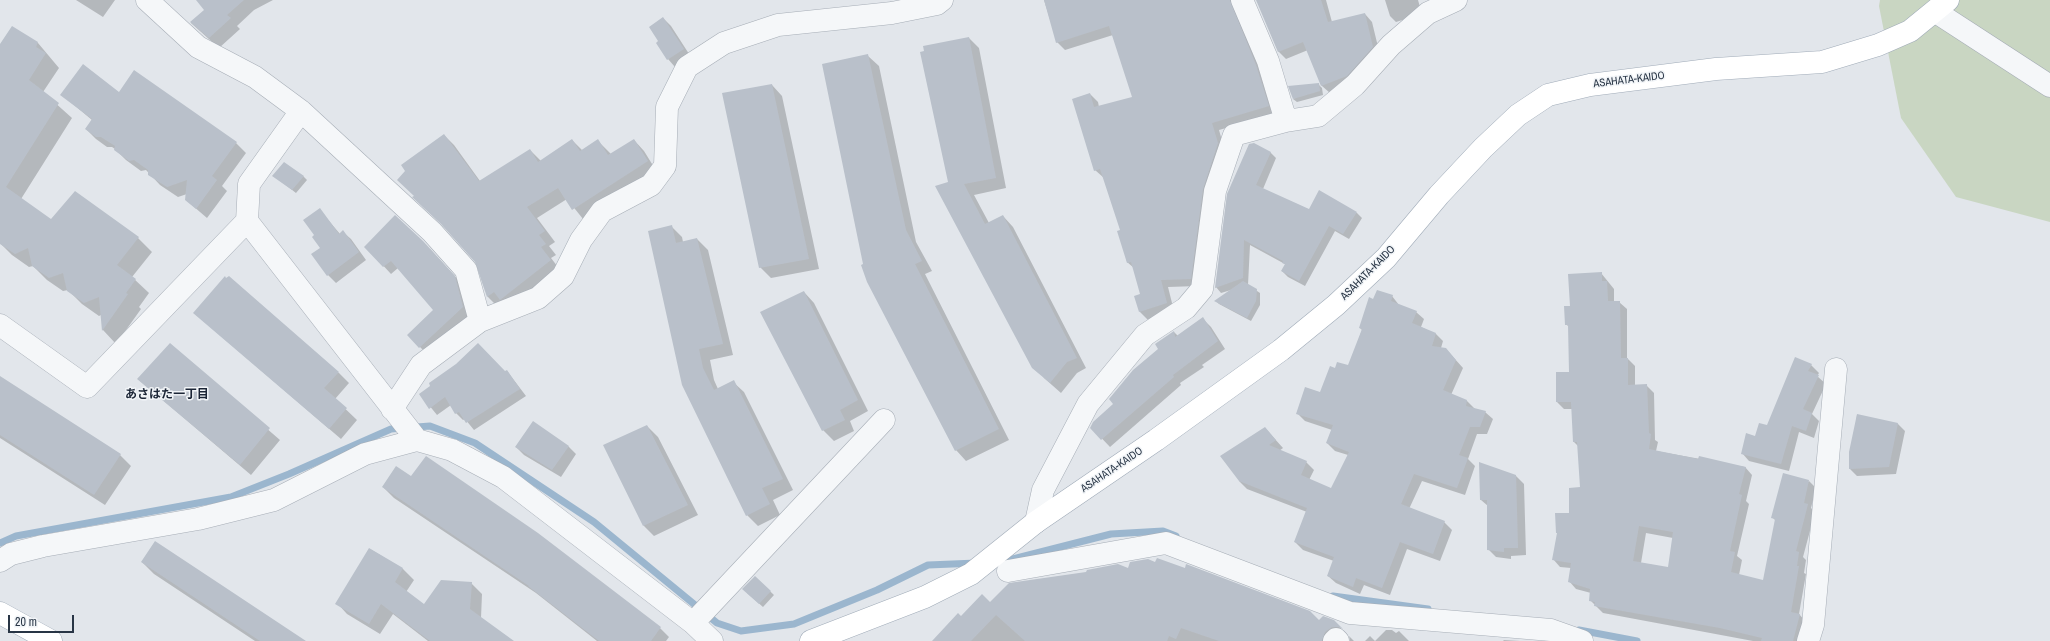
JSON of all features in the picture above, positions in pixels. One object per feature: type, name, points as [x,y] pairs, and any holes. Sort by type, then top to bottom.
[{"type":"main road","name":"ASAHATA-KAIDO","points":[[811,641],[925,597],[971,574],[1036,522],[1281,350],[1336,305],[1386,258],[1439,195],[1483,148],[1518,115],[1548,95],[1590,84],[1716,69],[1822,62],[1878,45],[1910,31],[1942,6]]},
{"type":"main road","points":[[0,613],[51,641]]},
{"type":"street","points":[[147,0],[198,47],[255,77],[301,111],[376,182],[432,232],[466,270],[480,321]]},
{"type":"street","points":[[392,409],[421,365],[480,321],[538,298],[563,276],[580,240],[602,211],[651,185],[665,166],[666,107],[687,66],[724,43],[778,25],[892,13],[936,4],[942,0]]},
{"type":"street","points":[[1242,0],[1268,61],[1286,121]]},
{"type":"street","points":[[1036,522],[1043,490],[1088,404],[1144,335],[1186,308],[1202,289],[1215,190],[1234,135],[1286,121],[1318,116],[1354,85],[1390,45],[1428,13],[1456,0]]},
{"type":"street","points":[[1942,6],[2050,86]]},
{"type":"street","points":[[0,325],[87,388],[247,221],[249,184],[301,111]]},
{"type":"street","points":[[247,221],[417,440]]},
{"type":"street","points":[[1808,641],[1813,624],[1836,369]]},
{"type":"street","points":[[693,623],[884,420]]},
{"type":"street","points":[[0,561],[11,554],[43,546],[198,519],[274,500],[366,454],[417,440],[452,450],[503,477],[693,623],[712,641]]},
{"type":"street","points":[[1008,571],[1166,543],[1350,613],[1551,630],[1582,641]]},
{"type":"street","points":[[1334,641],[1336,639],[1338,641]]},
{"type":"green space","points":[[1880,0],[2050,0],[2050,222],[1956,197],[1901,118],[1879,6]]},
{"type":"building","points":[[196,0],[244,0],[227,15],[231,18],[209,38],[190,22],[204,10]]},
{"type":"building","points":[[1044,0],[1230,0],[1256,65],[1269,106],[1212,123],[1218,143],[1203,189],[1191,279],[1161,280],[1167,303],[1139,312],[1134,296],[1140,294],[1131,262],[1127,263],[1117,231],[1120,230],[1100,169],[1094,171],[1072,99],[1090,93],[1094,107],[1132,97],[1109,26],[1056,43]]},
{"type":"building","points":[[1256,0],[1321,0],[1328,22],[1365,13],[1373,47],[1347,76],[1321,86],[1303,42],[1278,52]]},
{"type":"building","points":[[663,17],[684,49],[667,60],[656,43],[658,41],[649,27]]},
{"type":"building","points":[[12,26],[38,42],[36,47],[46,53],[29,80],[59,103],[6,187],[51,219],[75,191],[139,237],[117,265],[136,279],[126,293],[128,294],[102,331],[99,297],[84,303],[67,291],[63,273],[49,278],[32,266],[28,248],[15,254],[0,244],[0,44]]},
{"type":"building","points":[[969,37],[996,178],[964,184],[985,224],[1003,215],[1077,358],[1067,362],[1050,383],[1032,368],[935,186],[948,182],[920,52],[924,51],[923,46]]},
{"type":"building","points":[[868,54],[906,230],[922,261],[915,264],[999,429],[955,451],[867,282],[861,265],[863,264],[822,64]]},
{"type":"building","points":[[83,64],[119,92],[134,70],[237,142],[212,176],[217,180],[196,209],[185,200],[187,180],[167,187],[148,175],[148,170],[134,160],[129,161],[114,150],[115,146],[101,137],[96,137],[85,129],[92,119],[60,95]]},
{"type":"building","points":[[1319,83],[1320,91],[1293,99],[1288,86]]},
{"type":"building","points":[[772,84],[809,259],[759,268],[722,93]]},
{"type":"building","points":[[444,134],[479,181],[530,149],[538,162],[572,139],[580,151],[598,139],[608,155],[634,139],[648,161],[572,210],[558,188],[527,207],[545,231],[539,235],[546,244],[541,247],[551,260],[500,300],[494,292],[487,297],[475,262],[441,224],[412,197],[414,196],[397,180],[405,171],[401,165]]},
{"type":"building","points":[[1254,143],[1271,152],[1256,185],[1309,209],[1319,190],[1357,212],[1343,234],[1329,226],[1299,281],[1281,271],[1285,264],[1282,263],[1283,261],[1244,240],[1243,278],[1215,288],[1227,194],[1249,144]]},
{"type":"building","points":[[284,162],[304,176],[292,190],[272,176]]},
{"type":"building","points":[[320,208],[339,234],[343,230],[359,252],[327,276],[311,254],[320,248],[312,237],[314,235],[303,220]]},
{"type":"building","points":[[395,215],[423,241],[455,276],[463,307],[419,348],[407,335],[433,310],[391,261],[383,267],[364,247]]},
{"type":"building","points":[[672,225],[676,243],[697,238],[723,344],[699,349],[703,368],[714,390],[734,380],[783,479],[762,488],[770,504],[746,516],[682,385],[648,231]]},
{"type":"building","points":[[1602,272],[1602,281],[1607,281],[1608,301],[1620,301],[1621,358],[1628,358],[1628,385],[1647,384],[1649,433],[1651,434],[1649,449],[1698,459],[1699,456],[1746,467],[1739,494],[1742,495],[1730,551],[1735,552],[1731,572],[1763,580],[1775,519],[1771,518],[1783,473],[1809,480],[1804,503],[1808,504],[1796,551],[1799,552],[1797,566],[1799,566],[1791,612],[1800,614],[1793,641],[1761,641],[1762,638],[1720,628],[1594,606],[1595,602],[1589,601],[1590,589],[1568,582],[1571,563],[1552,560],[1557,533],[1555,513],[1569,513],[1569,488],[1580,487],[1577,442],[1573,442],[1571,402],[1556,402],[1556,372],[1569,372],[1568,325],[1565,325],[1564,306],[1570,306],[1568,274]],"holes":[[[1639,526],[1673,532],[1668,567],[1633,561]]]},
{"type":"building","points":[[225,276],[226,278],[229,276],[339,372],[324,388],[347,408],[329,429],[193,313]]},
{"type":"building","points":[[1243,281],[1257,289],[1256,301],[1247,318],[1214,301]]},
{"type":"building","points":[[1377,290],[1393,295],[1391,301],[1417,311],[1412,323],[1436,333],[1432,346],[1446,348],[1456,360],[1443,390],[1467,400],[1466,406],[1486,411],[1480,427],[1470,427],[1459,455],[1468,458],[1457,488],[1414,474],[1401,504],[1445,521],[1433,554],[1400,542],[1382,588],[1356,578],[1353,587],[1327,576],[1334,557],[1294,542],[1307,508],[1239,481],[1220,456],[1265,427],[1276,440],[1269,445],[1307,461],[1301,475],[1331,488],[1349,452],[1326,443],[1333,425],[1296,414],[1305,387],[1320,392],[1330,366],[1335,368],[1337,362],[1348,365],[1362,329],[1359,328],[1369,297],[1373,299]]},
{"type":"building","points":[[804,291],[858,400],[840,410],[845,420],[822,431],[760,312]]},
{"type":"building","points":[[1203,317],[1218,341],[1173,375],[1174,377],[1101,440],[1090,428],[1093,422],[1113,404],[1109,399],[1133,370],[1158,349],[1155,344],[1174,331],[1175,337]]},
{"type":"building","points":[[170,343],[270,428],[240,465],[137,379]]},
{"type":"building","points":[[478,343],[505,371],[507,370],[520,389],[466,423],[459,412],[455,414],[445,397],[429,409],[419,394],[430,386],[429,383],[456,364]]},
{"type":"building","points":[[1795,357],[1812,364],[1808,371],[1819,375],[1803,409],[1812,413],[1806,431],[1792,426],[1781,464],[1741,454],[1746,433],[1755,436],[1759,423],[1767,425]]},
{"type":"building","points":[[0,376],[121,454],[94,495],[0,435]]},
{"type":"building","points":[[1857,414],[1898,423],[1889,467],[1849,469],[1849,452]]},
{"type":"building","points":[[533,421],[569,446],[552,470],[515,447]]},
{"type":"building","points":[[647,425],[688,505],[643,526],[603,445]]},
{"type":"building","points":[[426,456],[538,533],[661,627],[651,641],[599,641],[529,586],[382,487],[396,466],[411,476]]},
{"type":"building","points":[[1479,462],[1516,475],[1518,548],[1504,548],[1504,552],[1487,550],[1487,500],[1480,500]]},
{"type":"building","points":[[155,541],[306,641],[260,641],[141,562]]},
{"type":"building","points":[[369,548],[403,568],[395,582],[424,604],[441,580],[472,582],[470,609],[514,641],[430,641],[381,604],[369,624],[335,604]]},
{"type":"building","points":[[1157,558],[1185,568],[1186,564],[1310,611],[1319,620],[1323,616],[1334,620],[1343,629],[1339,627],[1332,627],[1325,632],[1322,641],[1219,641],[1181,628],[1176,639],[1169,636],[1167,641],[1025,641],[996,615],[971,641],[932,641],[958,613],[961,616],[982,594],[990,602],[1009,583],[1086,572],[1087,570],[1118,564],[1128,568],[1130,562],[1148,559],[1155,562]]},
{"type":"building","points":[[755,576],[771,591],[759,604],[742,589]]},
{"type":"waterway","points":[[0,543],[16,536],[231,497],[289,474],[391,429],[430,426],[475,443],[594,522],[717,623],[741,631],[794,624],[877,590],[928,565],[977,563]]},
{"type":"waterway","points":[[1009,560],[1111,534],[1163,531],[1176,536]]},
{"type":"waterway","points":[[1333,596],[1428,609]]},
{"type":"waterway","points":[[1579,630],[1637,641]]},
{"type":"district","name":"あさはた一丁目","points":[[167,395]]}]
